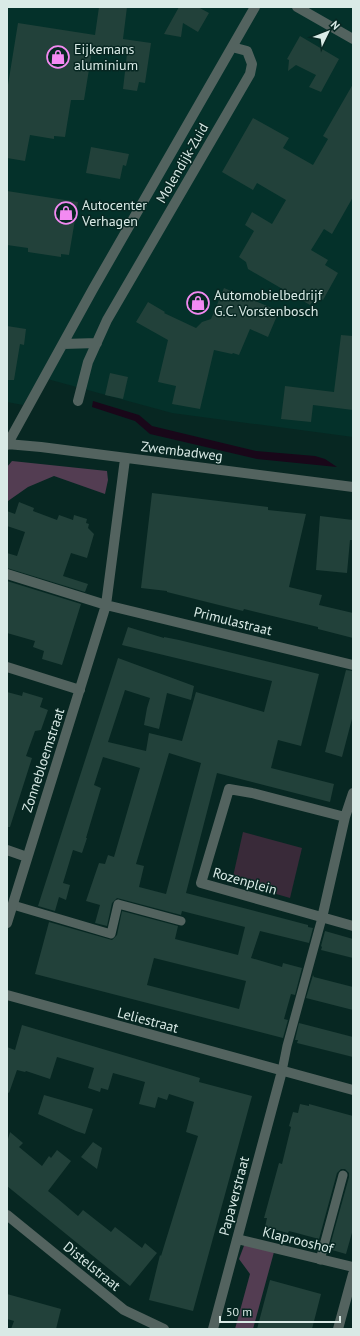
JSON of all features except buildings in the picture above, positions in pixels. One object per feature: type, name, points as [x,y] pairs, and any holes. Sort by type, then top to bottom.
[{"type":"street","name":"Molendijk-Zuid","points":[[7,445],[255,7]]},
{"type":"street","points":[[297,7],[353,38]]},
{"type":"street","name":"Molendijk-Zuid","points":[[78,401],[88,362],[107,320],[250,74],[252,64],[246,51],[232,46]]},
{"type":"street","points":[[63,344],[97,343]]},
{"type":"street","name":"Zwembadweg","points":[[7,445],[41,447],[125,459],[353,487]]},
{"type":"street","name":"Zonnebloemstraat","points":[[7,923],[106,605],[125,459]]},
{"type":"street","points":[[7,574],[106,605]]},
{"type":"street","name":"Primulastraat","points":[[106,605],[353,665]]},
{"type":"street","points":[[7,667],[80,690]]},
{"type":"street","name":"Rozenplein","points":[[322,918],[201,883],[229,789],[252,793],[346,817]]},
{"type":"street","points":[[353,793],[322,918],[353,926]]},
{"type":"street","points":[[7,850],[27,857]]},
{"type":"street","name":"Leliestraat","points":[[7,995],[353,1090]]},
{"type":"street","name":"Papaverstraat","points":[[213,1329],[282,1071]]},
{"type":"street","name":"Distelstraat","points":[[7,1215],[124,1310],[164,1329]]},
{"type":"street","name":"Klaprooshof","points":[[237,1239],[353,1267]]},
{"type":"street","points":[[338,1329],[353,1274]]},
{"type":"lane","points":[[13,905],[111,934],[118,904],[181,921]]},
{"type":"lane","points":[[282,1071],[287,1046],[322,918]]},
{"type":"lane","points":[[320,1260],[343,1175]]},
{"type":"shaded area","points":[[7,7],[353,7],[353,437],[172,413],[40,377],[23,405],[7,402]]},
{"type":"shaded area","points":[[93,401],[139,415],[152,426],[256,451],[315,456],[325,459],[337,467],[257,459],[150,434],[135,421],[92,407]]},
{"type":"shaded area","points":[[12,461],[107,471],[108,480],[105,494],[54,476],[28,487],[7,503],[7,467]]},
{"type":"shaded area","points":[[243,832],[302,848],[290,898],[232,881]]},
{"type":"shaded area","points":[[245,1243],[274,1252],[253,1329],[235,1329],[250,1274],[239,1259]]},
{"type":"place","name":"Eijkemans aluminium","points":[[58,57]]},
{"type":"place","name":"Autocenter Verhagen","points":[[66,213]]},
{"type":"place","name":"Automobielbedrijf G.C. Vorstenbosch","points":[[198,303]]}]
